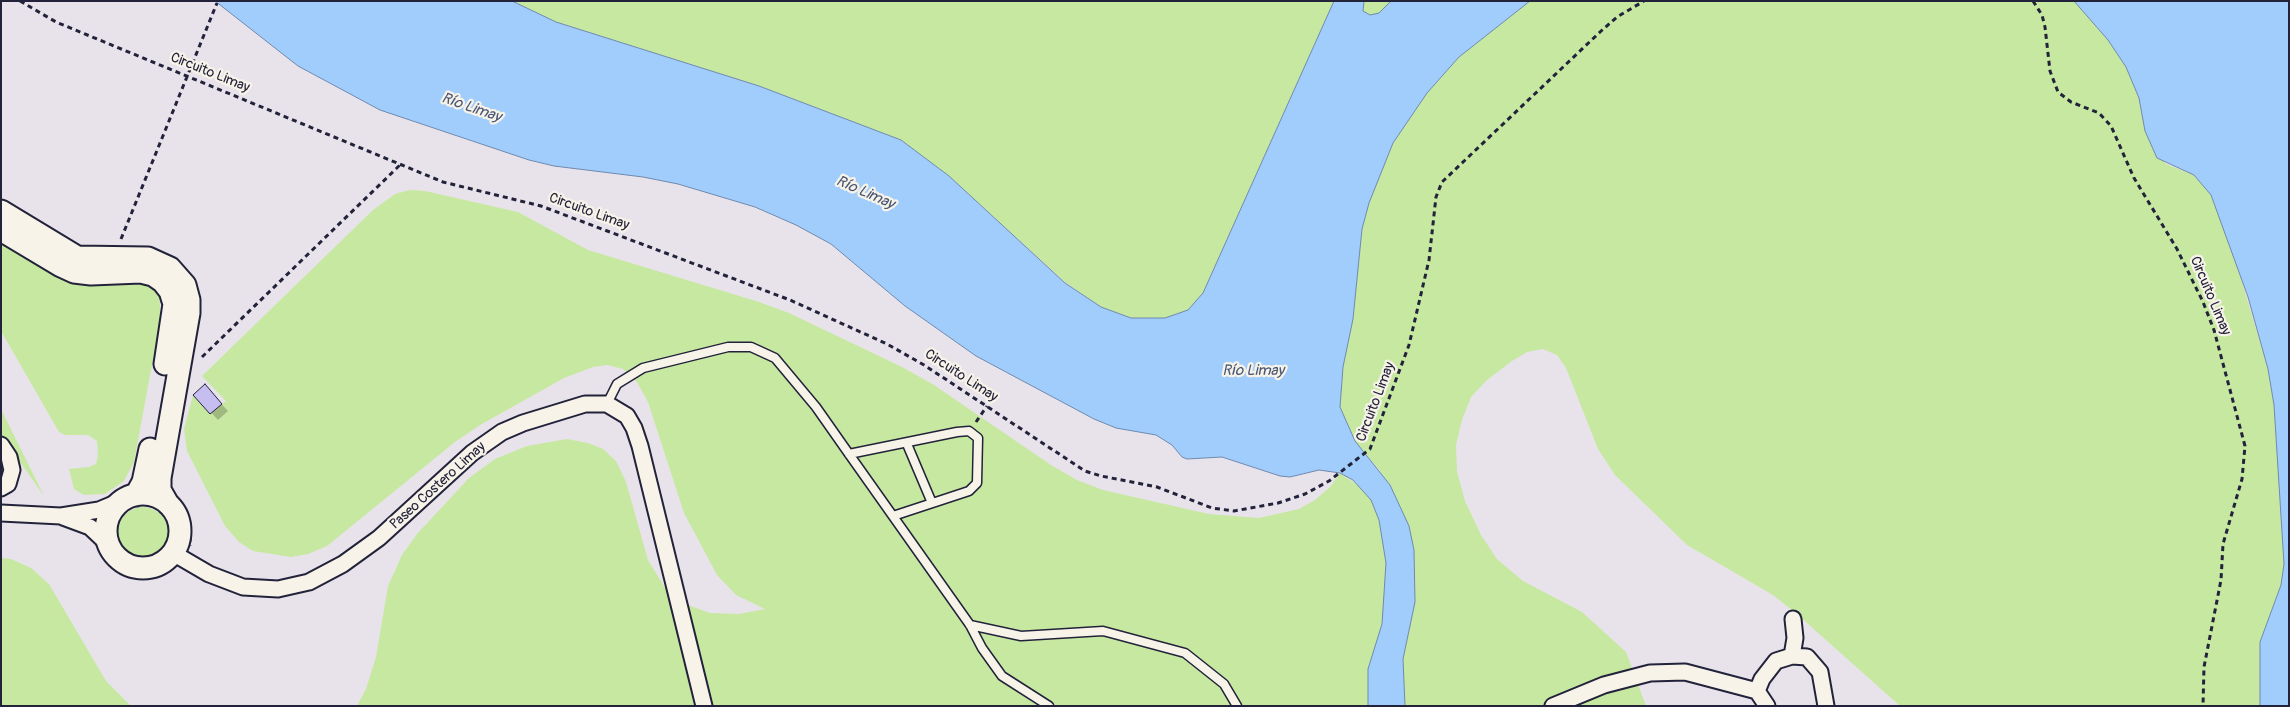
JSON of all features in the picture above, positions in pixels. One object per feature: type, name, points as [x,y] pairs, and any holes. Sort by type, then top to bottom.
[{"type":"street","points":[[1,211],[77,257],[148,258],[170,268],[185,285],[189,300],[189,313],[160,478],[160,490],[176,513],[180,525],[180,537],[173,553],[158,565],[147,568],[135,567],[123,563],[108,544],[90,527],[61,516]]},
{"type":"street","points":[[1,230],[67,269],[86,274],[141,272],[158,278],[170,291],[174,304],[173,316],[144,482],[129,498],[114,509],[108,520],[106,532],[108,544]]},
{"type":"street","name":"Paseo Costero Limay","points":[[173,553],[209,574],[243,586],[278,590],[309,582],[343,564],[380,538],[472,453],[502,432],[523,422],[585,404],[607,404]]},
{"type":"street","points":[[607,404],[626,416],[634,428],[640,446],[704,706]]},
{"type":"street","points":[[1,445],[11,463],[6,483]]},
{"type":"street","points":[[1,513],[61,516],[99,510],[129,498],[150,495],[168,504]]},
{"type":"street","points":[[1792,656],[1795,638],[1794,619]]},
{"type":"street","points":[[1757,692],[1762,679],[1776,661],[1792,656],[1806,657],[1820,672],[1826,706]]},
{"type":"street","points":[[1562,704],[1604,685],[1650,673],[1685,672],[1757,692],[1768,706]]},
{"type":"lane","points":[[607,404],[617,384],[643,368],[728,348],[751,347],[775,358],[816,407],[970,625],[982,648],[1002,676],[1049,706]]},
{"type":"lane","points":[[849,454],[969,431],[978,438],[976,483],[969,491],[893,516]]},
{"type":"lane","points":[[907,444],[932,503]]},
{"type":"lane","points":[[970,625],[1021,636],[1103,632],[1185,653],[1224,684],[1237,706]]},
{"type":"path","name":"Circuito Limay","points":[[20,1],[56,22],[453,185],[541,206],[783,297],[906,355],[1093,474],[1157,487],[1223,510],[1248,510],[1292,499],[1318,488],[1366,454],[1374,443],[1409,345],[1429,260],[1436,197],[1442,182],[1600,32],[1617,17],[1644,1]]},
{"type":"path","name":"Circuito Limay","points":[[2033,1],[2042,15],[2050,72],[2058,92],[2071,102],[2099,113],[2111,126],[2134,178],[2177,249],[2203,302],[2214,330],[2245,446],[2242,479],[2223,544],[2222,580],[2204,666],[2203,706]]},
{"type":"path","points":[[121,240],[218,3]]},
{"type":"path","points":[[196,362],[401,164]]},
{"type":"path","points":[[969,431],[987,406]]},
{"type":"green space","points":[[512,1],[1334,1],[1203,293],[1188,310],[1165,318],[1131,318],[1101,307],[1065,282],[949,176],[901,140],[759,86],[556,22]]},
{"type":"green space","points":[[1364,1],[1391,1],[1379,13],[1370,15],[1363,11]]},
{"type":"green space","points":[[1530,1],[2074,1],[2108,40],[2126,67],[2139,98],[2145,131],[2166,164],[2194,175],[2211,195],[2234,255],[2268,369],[2274,405],[2284,564],[2281,585],[2260,642],[2260,706],[1900,706],[1773,595],[1687,545],[1615,475],[1598,449],[1566,368],[1557,355],[1543,349],[1527,352],[1512,361],[1487,380],[1471,397],[1462,420],[1456,445],[1457,471],[1465,501],[1481,535],[1497,559],[1523,581],[1582,612],[1626,652],[1646,706],[1405,706],[1403,659],[1415,602],[1414,550],[1380,471],[1355,441],[1340,407],[1343,367],[1353,319],[1362,229],[1369,203],[1393,143],[1427,93],[1459,57]]},
{"type":"green space","points":[[410,190],[425,191],[518,212],[588,250],[756,301],[789,313],[902,367],[934,385],[1051,465],[1077,480],[1103,490],[1209,514],[1259,518],[1299,509],[1315,500],[1330,487],[1340,473],[1362,488],[1371,500],[1385,542],[1384,608],[1379,639],[1368,669],[1368,706],[357,706],[366,689],[376,657],[388,586],[402,555],[417,534],[469,478],[495,459],[527,446],[567,439],[588,443],[603,449],[616,461],[626,482],[648,560],[664,586],[688,605],[710,613],[739,614],[765,609],[736,595],[717,575],[684,513],[648,402],[637,382],[623,369],[607,365],[593,367],[564,378],[480,425],[455,442],[327,546],[308,554],[291,557],[253,551],[239,542],[225,526],[187,451],[184,429],[193,395],[210,414],[226,401],[202,376],[373,210],[395,194]]},
{"type":"green space","points":[[1,242],[73,284],[86,286],[143,284],[155,290],[159,295],[161,316],[134,462],[124,481],[105,494],[84,495],[74,489],[69,469],[89,467],[96,464],[98,456],[97,441],[88,435],[65,435],[59,432],[1,331]]},
{"type":"green space","points":[[1,409],[44,496],[1,435]]},
{"type":"green space","points":[[138,507],[148,507],[161,514],[168,527],[168,537],[161,550],[148,557],[138,557],[129,553],[122,546],[118,537],[118,527],[122,518],[129,511]]},
{"type":"green space","points":[[1,558],[11,559],[31,568],[49,584],[106,681],[131,706],[1,706]]},
{"type":"water","name":"Río Limay","points":[[215,1],[512,1],[556,22],[759,86],[901,140],[949,176],[1065,283],[1101,307],[1131,318],[1165,318],[1188,310],[1203,293],[1334,1],[1364,1],[1363,11],[1370,15],[1379,13],[1391,1],[1530,1],[1459,57],[1427,93],[1393,143],[1369,203],[1362,229],[1353,319],[1343,367],[1340,407],[1355,441],[1390,485],[1409,526],[1414,550],[1415,602],[1403,659],[1405,706],[1368,706],[1368,669],[1382,624],[1386,563],[1379,520],[1371,500],[1353,480],[1340,473],[1319,470],[1290,477],[1280,476],[1222,457],[1187,459],[1182,457],[1172,445],[1156,435],[1116,428],[1094,419],[976,356],[905,306],[831,244],[796,225],[755,207],[678,184],[643,177],[554,166],[529,160],[380,110],[298,66]]},
{"type":"water","points":[[2074,1],[2289,1],[2289,706],[2260,706],[2260,642],[2281,585],[2284,564],[2274,405],[2268,369],[2248,297],[2211,195],[2194,175],[2157,158],[2145,131],[2139,98],[2126,67],[2108,40]]},
{"type":"building","points":[[205,384],[222,404],[210,414],[193,395]]}]
